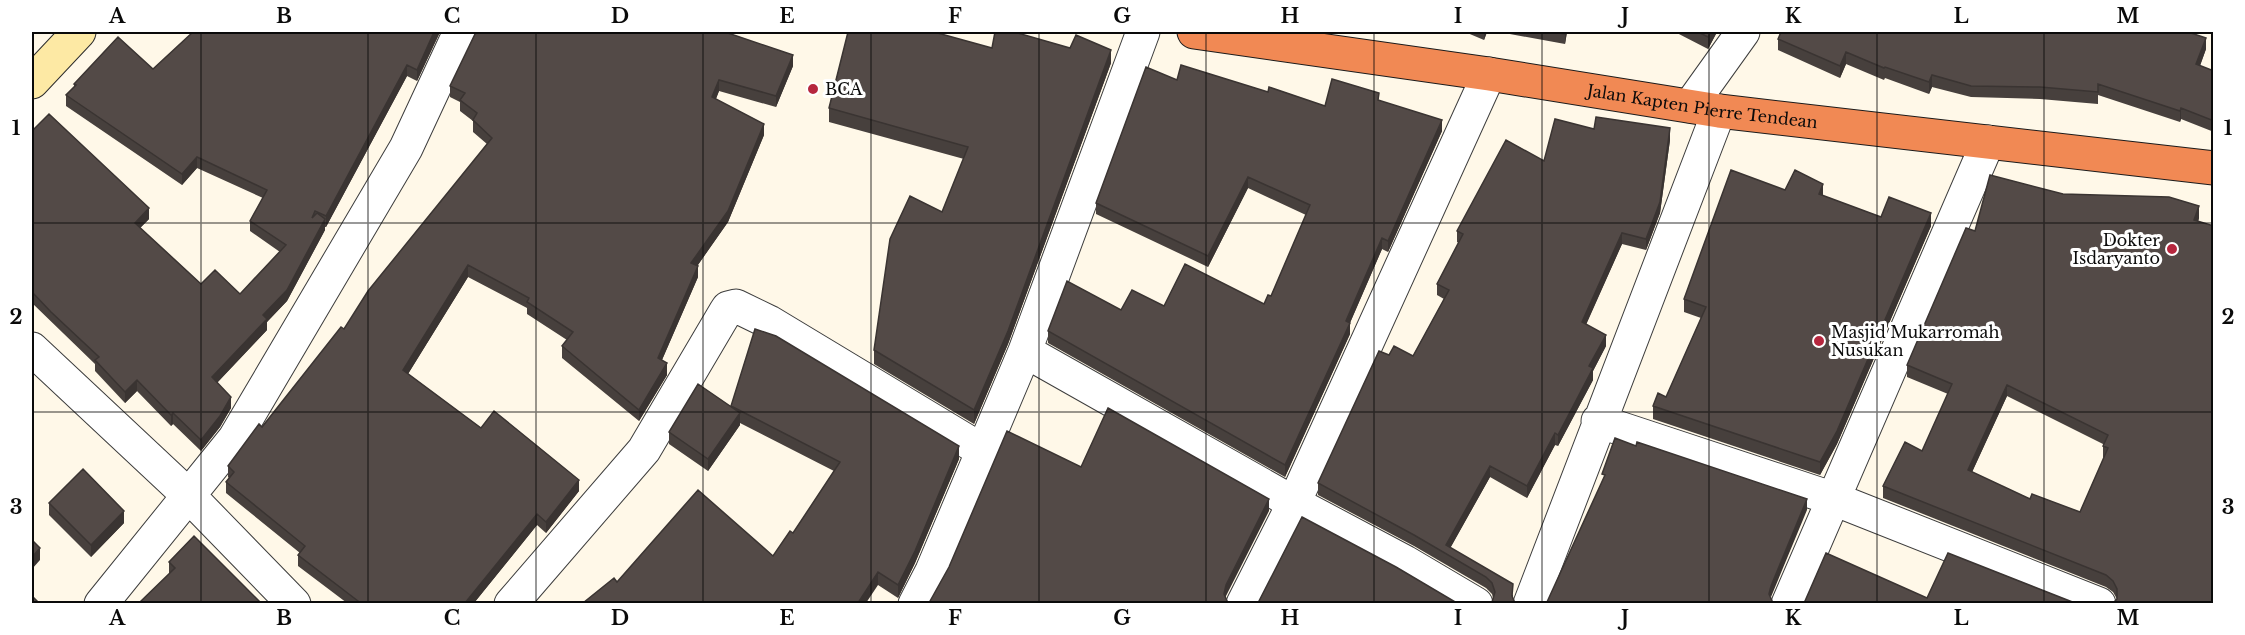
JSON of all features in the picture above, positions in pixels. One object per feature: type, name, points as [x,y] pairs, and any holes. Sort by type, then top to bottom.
[{"type":"highway","name":"Jalan Kapten Pierre Tendean","points":[[1200,32],[1489,74],[1704,109],[2214,168]]},
{"type":"main road","points":[[32,82],[79,32]]},
{"type":"street","points":[[101,603],[235,438],[406,148],[460,32]]},
{"type":"street","points":[[915,603],[932,571],[1025,351],[1143,32]]},
{"type":"street","points":[[1530,603],[1598,421],[1704,109],[1743,32]]},
{"type":"street","points":[[1243,603],[1294,503],[1489,74]]},
{"type":"street","points":[[1788,603],[1989,142]]},
{"type":"street","points":[[511,603],[644,450],[731,306],[736,306],[769,322],[983,451]]},
{"type":"street","points":[[32,349],[189,495],[294,603]]},
{"type":"street","points":[[1025,351],[1476,603]]},
{"type":"street","points":[[1598,421],[1834,499],[2099,603]]},
{"type":"building","points":[[193,32],[434,32],[417,70],[407,65],[326,216],[315,211],[312,218],[317,213],[325,219],[287,290],[263,315],[267,319],[212,377],[231,397],[220,416],[201,440],[173,413],[171,415],[137,380],[125,392],[95,360],[99,357],[32,292],[32,131],[49,114],[149,208],[135,223],[201,284],[215,270],[240,294],[286,245],[250,221],[267,190],[197,157],[182,174],[66,95],[118,37],[153,69]]},
{"type":"building","points":[[476,32],[725,32],[793,55],[776,96],[719,80],[712,97],[764,124],[728,211],[691,263],[698,266],[658,358],[667,363],[639,410],[562,346],[573,332],[527,302],[529,298],[468,265],[403,370],[481,428],[494,411],[579,480],[546,522],[537,514],[465,603],[356,603],[358,601],[298,555],[305,546],[226,482],[234,472],[228,466],[259,424],[262,427],[341,327],[344,329],[368,291],[492,138],[473,120],[477,113],[460,100],[465,93],[450,86]]},
{"type":"building","points":[[848,32],[934,32],[992,48],[995,32],[1014,32],[1070,48],[1076,35],[1111,50],[1008,331],[974,410],[874,350],[890,239],[910,196],[942,212],[968,147],[829,108]]},
{"type":"building","points":[[1698,32],[1711,32],[1708,37]]},
{"type":"building","points":[[1781,32],[2188,32],[2206,38],[2196,64],[2214,71],[2214,121],[2181,108],[2180,111],[2098,84],[2098,92],[2040,87],[1971,86],[1932,75],[1929,82],[1884,68],[1846,52],[1840,66],[1778,39]]},
{"type":"building","points":[[1181,65],[1268,92],[1269,87],[1325,106],[1332,79],[1379,93],[1378,100],[1442,120],[1388,241],[1382,238],[1346,321],[1350,323],[1285,465],[1048,331],[1067,281],[1121,310],[1132,290],[1164,306],[1185,264],[1264,304],[1268,295],[1271,296],[1310,205],[1248,177],[1208,256],[1096,203],[1146,67],[1177,80]]},
{"type":"building","points":[[1596,117],[1670,128],[1660,202],[1646,239],[1622,233],[1582,322],[1606,335],[1589,366],[1593,368],[1558,435],[1555,433],[1527,486],[1490,466],[1446,545],[1513,584],[1512,596],[1515,603],[1491,603],[1495,592],[1492,583],[1486,577],[1318,483],[1379,351],[1389,355],[1394,346],[1413,356],[1449,290],[1437,284],[1463,234],[1457,231],[1506,140],[1544,161],[1555,119],[1594,129]]},
{"type":"building","points":[[1731,170],[1785,190],[1795,170],[1823,184],[1819,194],[1881,217],[1889,197],[1931,213],[1837,431],[1820,462],[1653,406],[1658,393],[1666,397],[1706,307],[1684,299]]},
{"type":"building","points":[[1990,175],[2063,194],[2169,197],[2199,206],[2194,220],[2214,226],[2214,603],[2113,603],[2117,599],[2117,589],[2106,575],[1883,486],[1905,442],[1922,451],[1952,384],[1907,365],[1966,228],[1975,231]],"holes":[[[2007,385],[2108,435],[2103,446],[2108,448],[2080,512],[2032,494],[2030,499],[1968,470]]]},
{"type":"building","points":[[755,329],[776,336],[959,446],[915,551],[898,585],[878,572],[858,603],[583,603],[614,578],[617,582],[698,490],[773,556],[790,531],[793,533],[840,462],[731,406]]},
{"type":"building","points":[[698,384],[740,413],[708,459],[669,432]]},
{"type":"building","points":[[1108,408],[1269,499],[1226,585],[1224,594],[1228,603],[929,603],[949,567],[1007,431],[1081,467]]},
{"type":"building","points":[[1615,438],[1636,446],[1637,442],[1807,499],[1771,586],[1769,594],[1773,603],[1545,603],[1605,475],[1602,474]]},
{"type":"building","points":[[83,469],[124,511],[91,545],[49,503]]},
{"type":"building","points":[[1302,517],[1396,567],[1457,603],[1258,603]]},
{"type":"building","points":[[194,536],[261,603],[139,603],[175,568],[169,562]]},
{"type":"building","points":[[32,540],[40,548],[32,557]]},
{"type":"building","points":[[1826,553],[1927,598],[1948,553],[2075,603],[1803,603]]},
{"type":"building","points":[[32,596],[39,603],[32,603]]},
{"type":"place","name":"BCA","points":[[813,89]]},
{"type":"place","name":"Dokter Isdaryanto","points":[[2172,249]]},
{"type":"place","name":"Masjid Mukarromah Nusukan","points":[[1819,341]]}]
